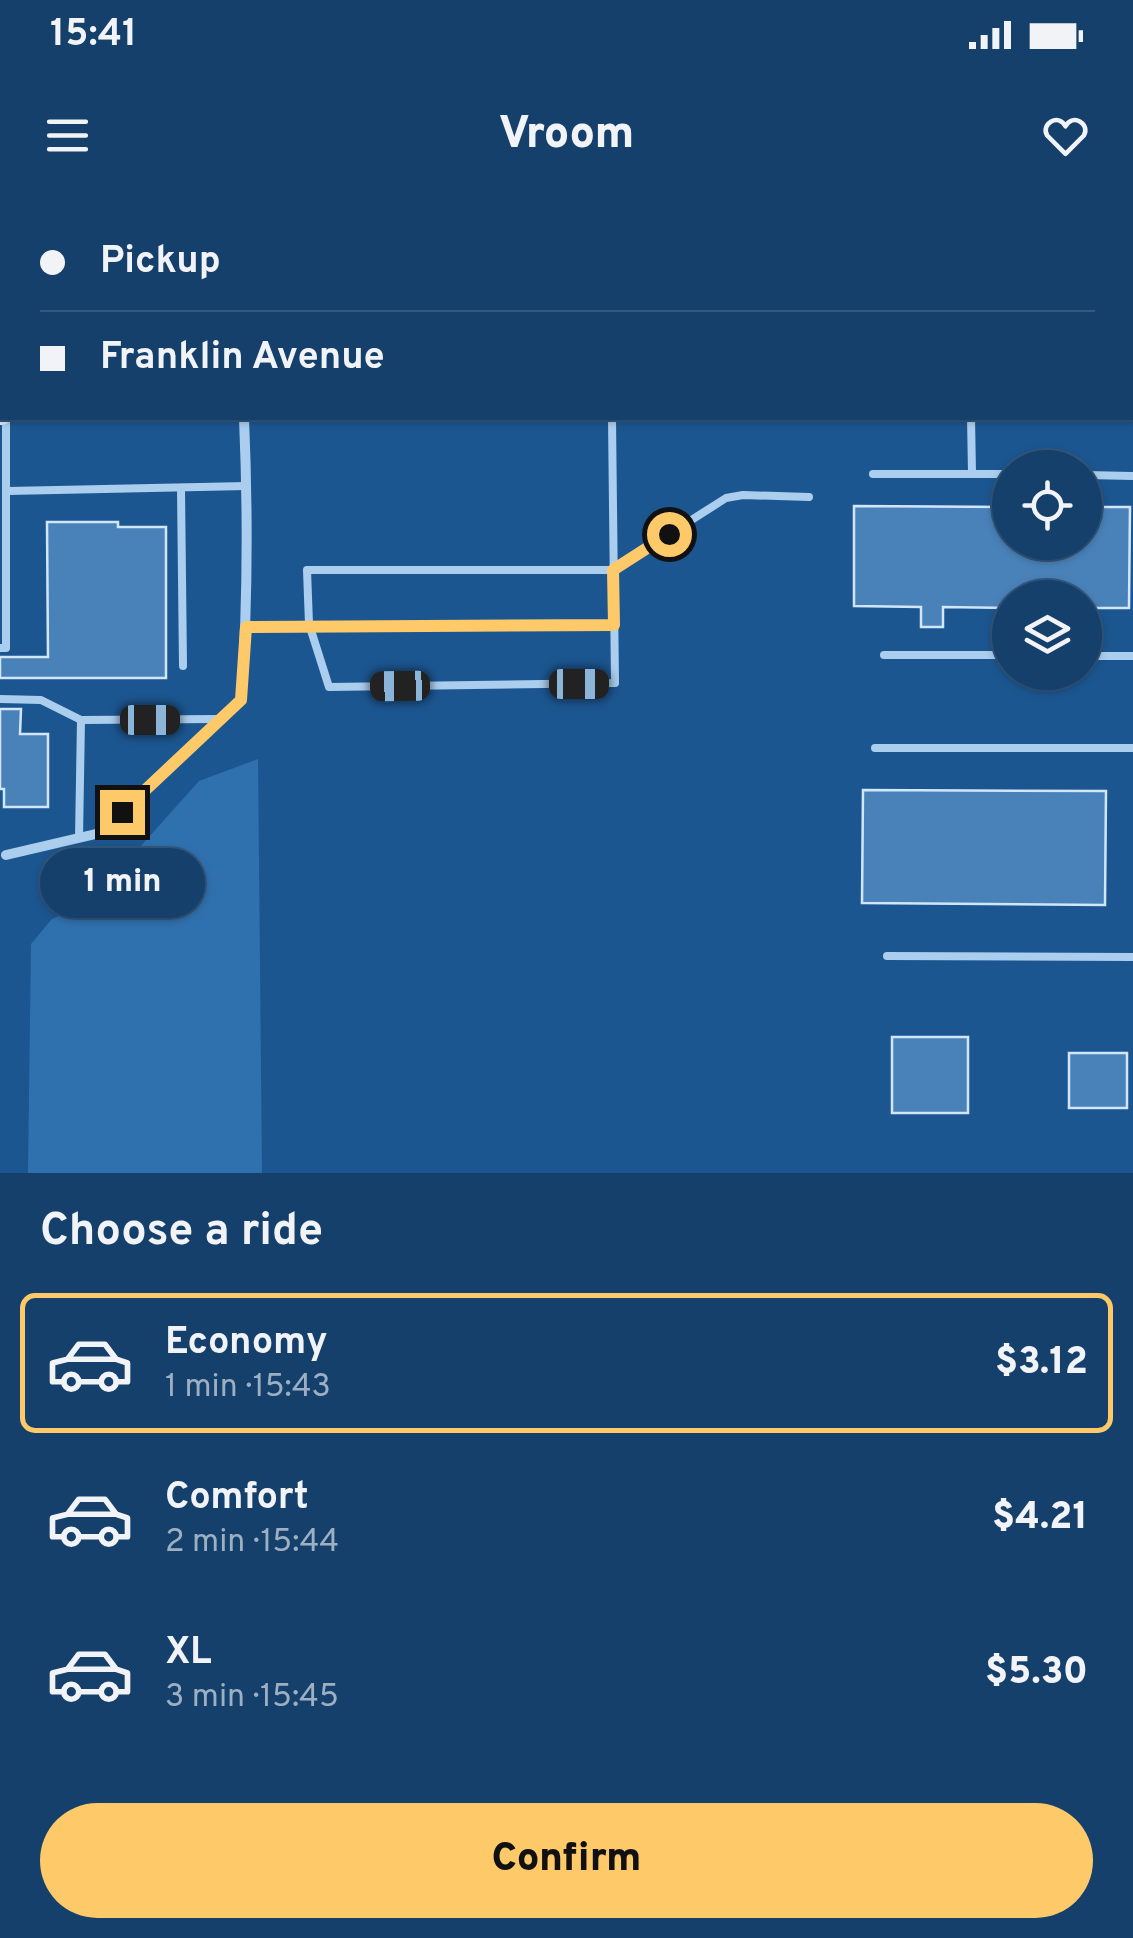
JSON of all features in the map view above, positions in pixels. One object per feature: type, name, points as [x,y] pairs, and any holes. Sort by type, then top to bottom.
[{"type":"street","points":[[3,854],[100,833],[241,700],[246,627],[244,420]]},
{"type":"lane","points":[[0,648],[6,648],[3,605],[8,491],[3,420]]},
{"type":"lane","points":[[612,420],[613,570],[614,625],[614,684],[328,687],[310,624],[307,570],[613,570],[726,498],[809,497]]},
{"type":"lane","points":[[971,420],[972,473]]},
{"type":"lane","points":[[874,474],[992,474]]},
{"type":"lane","points":[[1102,475],[1133,476]]},
{"type":"lane","points":[[8,491],[247,486]]},
{"type":"lane","points":[[181,489],[183,666]]},
{"type":"lane","points":[[246,627],[614,625]]},
{"type":"lane","points":[[884,655],[992,655]]},
{"type":"lane","points":[[1102,656],[1133,656]]},
{"type":"lane","points":[[0,700],[41,700],[81,720],[219,719]]},
{"type":"lane","points":[[79,838],[81,720]]},
{"type":"lane","points":[[874,748],[1133,748]]},
{"type":"lane","points":[[888,956],[1133,957]]},
{"type":"shaded area","points":[[258,759],[262,1173],[28,1173],[31,944],[52,919],[82,905],[115,875],[199,781]]},
{"type":"building","points":[[854,506],[992,507],[992,560],[1102,560],[1102,507],[1130,507],[1129,608],[1102,608],[1102,580],[992,580],[992,608],[943,607],[943,627],[921,627],[921,607],[854,606]]},
{"type":"building","points":[[47,522],[166,527],[166,678],[0,678],[0,657],[48,657]]},
{"type":"building","points":[[0,709],[21,709],[20,734],[48,734],[48,807],[4,807],[4,789],[0,789]]},
{"type":"building","points":[[863,790],[1106,791],[1105,905],[862,903]]},
{"type":"building","points":[[892,1037],[968,1037],[968,1113],[892,1113]]},
{"type":"building","points":[[1069,1053],[1127,1053],[1127,1108],[1069,1108]]},
{"type":"route","points":[[122,812],[241,700],[246,627],[614,625],[613,570],[669,534]]}]
